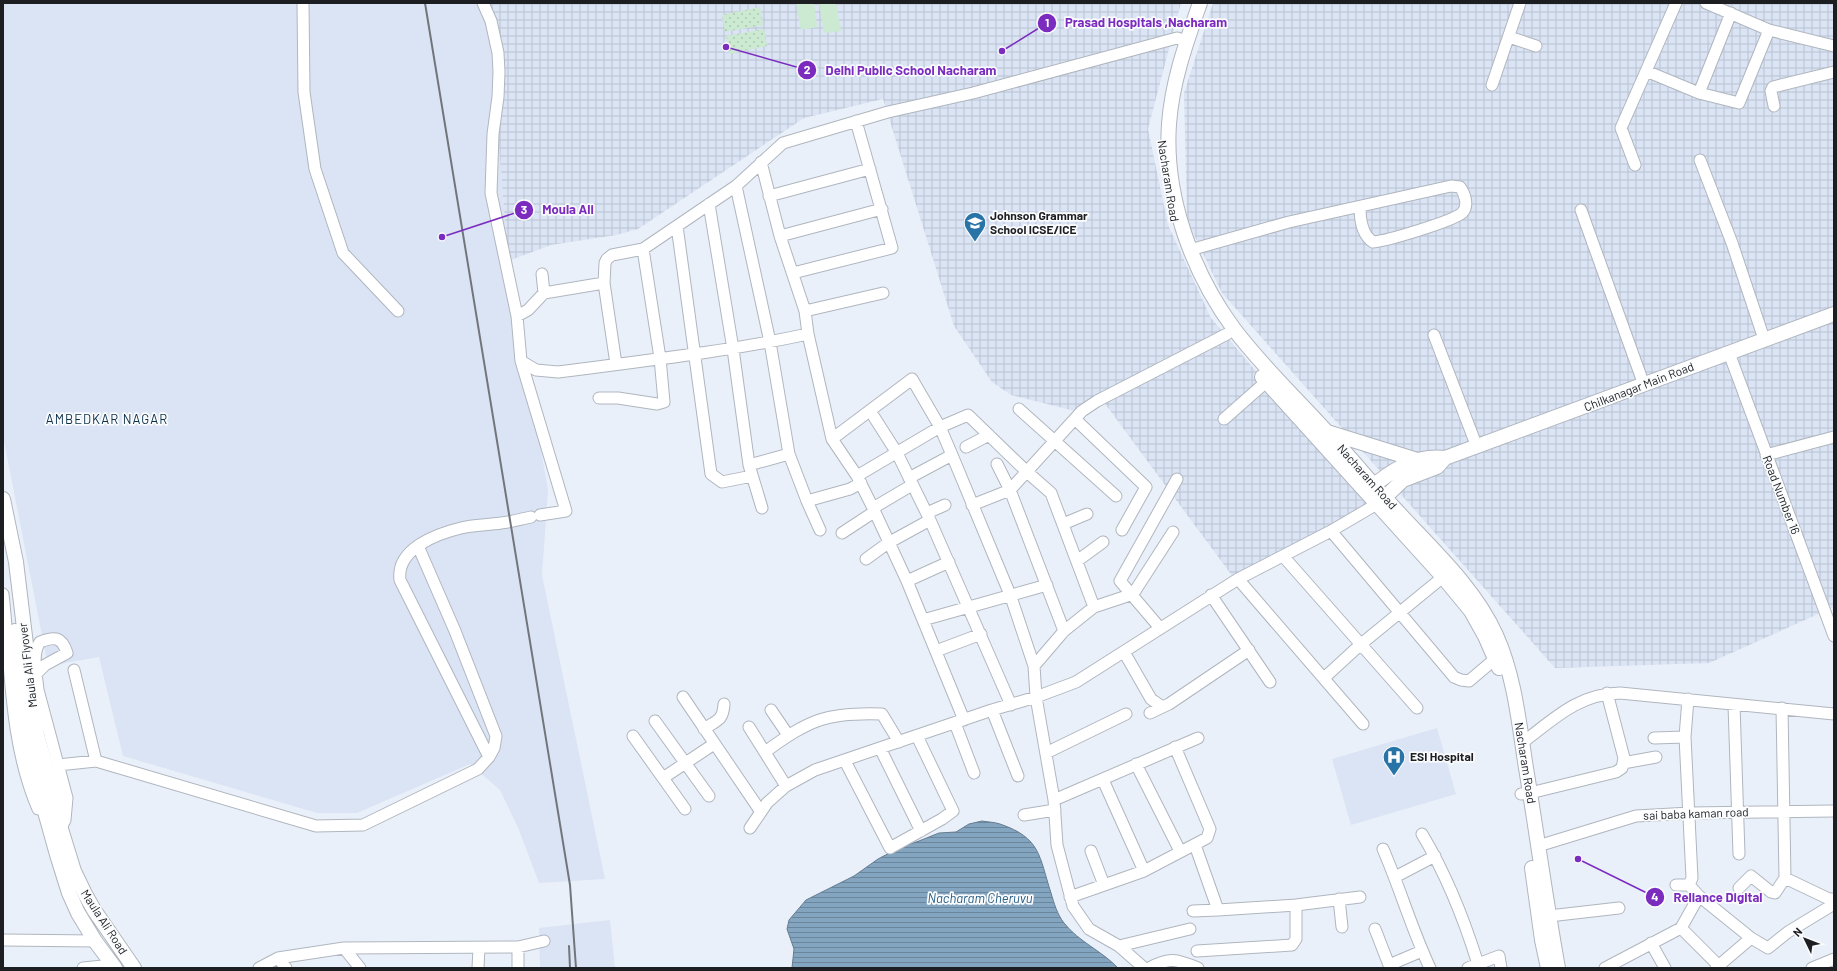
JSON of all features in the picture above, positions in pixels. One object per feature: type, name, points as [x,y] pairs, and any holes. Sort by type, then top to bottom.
[{"type":"main road","name":"Nacharam Road","points":[[1191,3],[1182,40],[1169,125],[1169,146],[1176,203],[1190,250],[1219,306],[1236,332],[1274,376],[1327,432],[1370,488],[1471,612],[1485,636],[1499,669],[1538,846],[1558,968]]},
{"type":"main road","name":"Nacharam Road","points":[[1200,3],[1168,73],[1163,104],[1161,131],[1163,157],[1170,204],[1178,235],[1193,271],[1227,334],[1266,382],[1370,488]]},
{"type":"main road","name":"Chilkanagar Main Road","points":[[1445,458],[1834,314]]},
{"type":"main road","points":[[1327,432],[1417,460]]},
{"type":"main road","points":[[1370,488],[1393,471],[1417,460],[1433,457],[1445,458]]},
{"type":"main road","points":[[1381,501],[1403,480],[1437,467],[1445,458]]},
{"type":"main road","name":"Maula Ali Flyover","points":[[3,499],[16,562],[37,735],[57,832]]},
{"type":"main road","name":"Nacharam Road","points":[[1381,501],[1476,600],[1496,636],[1507,667],[1522,743],[1542,940],[1548,968]]},
{"type":"main road","name":"Maula Ali Flyover","points":[[3,539],[13,601],[24,729],[52,810]]},
{"type":"main road","name":"Maula Ali Road","points":[[57,832],[64,856],[69,893],[92,941],[110,967]]},
{"type":"main road","name":"Maula Ali Road","points":[[64,856],[74,871],[94,910],[134,968]]},
{"type":"main road","points":[[81,918],[94,910]]},
{"type":"street","points":[[303,3],[304,92],[315,168],[344,253],[398,311]]},
{"type":"street","points":[[483,3],[491,21],[498,53],[500,72],[493,134],[491,193],[517,316],[521,361],[566,511],[503,523],[461,528],[418,546],[402,563],[400,580],[489,757]]},
{"type":"street","points":[[1492,85],[1520,3]]},
{"type":"street","points":[[1635,165],[1621,128],[1676,3]]},
{"type":"street","points":[[1706,3],[1769,30],[1834,46]]},
{"type":"street","points":[[1699,93],[1732,13]]},
{"type":"street","points":[[1646,71],[1699,93],[1739,103],[1769,30]]},
{"type":"street","points":[[1509,37],[1536,46]]},
{"type":"street","points":[[616,364],[604,283],[604,263],[607,259],[612,255],[643,249],[736,186],[783,143],[856,122],[1182,40]]},
{"type":"street","points":[[1774,106],[1771,91],[1774,87],[1834,72]]},
{"type":"street","points":[[793,273],[892,248],[856,122]]},
{"type":"street","points":[[1700,160],[1732,244],[1764,339]]},
{"type":"street","points":[[761,162],[780,236],[805,311],[808,334],[832,439],[859,480],[907,582],[936,651],[960,721],[974,773]]},
{"type":"street","points":[[769,196],[870,169]]},
{"type":"street","points":[[736,186],[770,342],[790,454],[807,501],[820,530]]},
{"type":"street","points":[[1190,250],[1289,222],[1451,186],[1460,187],[1466,203],[1462,214],[1445,222],[1373,242],[1366,236],[1361,221],[1360,207]]},
{"type":"street","points":[[709,204],[733,349],[749,464],[762,508]]},
{"type":"street","points":[[780,236],[882,209]]},
{"type":"street","points":[[1581,210],[1644,384]]},
{"type":"street","points":[[677,226],[711,474],[722,482],[752,476]]},
{"type":"street","points":[[599,398],[618,398],[662,404],[664,402],[660,358],[643,249]]},
{"type":"street","points":[[542,274],[544,293]]},
{"type":"street","points":[[517,316],[528,310],[544,293],[604,283]]},
{"type":"street","points":[[805,311],[883,293]]},
{"type":"street","points":[[521,361],[536,370],[558,372],[695,352],[733,349],[808,334]]},
{"type":"street","points":[[972,505],[1010,490],[1076,420],[1082,411],[1097,401],[1227,334]]},
{"type":"street","points":[[1434,335],[1477,446]]},
{"type":"street","name":"Road Number 16","points":[[1729,353],[1766,455],[1831,619],[1834,636]]},
{"type":"street","points":[[832,439],[912,380],[940,427],[952,455],[1012,597],[1034,666],[1036,697],[1054,805],[1057,845],[1073,906],[1089,929],[1119,946],[1144,968]]},
{"type":"street","points":[[1224,419],[1266,382]]},
{"type":"street","points":[[1019,409],[1056,440],[1116,496]]},
{"type":"street","points":[[807,501],[850,489],[859,480],[897,453],[940,427],[968,415],[1026,472],[1051,493],[1094,607]]},
{"type":"street","points":[[874,417],[897,453],[928,517],[981,634],[1011,705]]},
{"type":"street","points":[[1076,420],[1146,487],[1122,530]]},
{"type":"street","points":[[966,447],[989,435]]},
{"type":"street","points":[[1766,455],[1834,437]]},
{"type":"street","points":[[749,464],[790,454]]},
{"type":"street","points":[[842,533],[910,481],[952,455]]},
{"type":"street","points":[[997,464],[1010,490],[1064,631]]},
{"type":"street","points":[[1160,628],[1133,594],[1120,581],[1177,479]]},
{"type":"street","points":[[750,828],[767,803],[786,786],[815,770],[992,710],[1036,697],[1076,682],[1211,595],[1238,579],[1331,531],[1381,501]]},
{"type":"street","points":[[866,559],[945,505]]},
{"type":"street","points":[[1063,524],[1087,514]]},
{"type":"street","points":[[1331,531],[1454,677],[1469,681],[1495,659]]},
{"type":"street","points":[[1034,666],[1064,631],[1094,607],[1133,594],[1173,532]]},
{"type":"street","points":[[1077,561],[1103,542]]},
{"type":"street","points":[[58,765],[96,761],[316,826],[363,825],[478,769],[489,757],[494,748],[496,736],[455,631],[418,546]]},
{"type":"street","points":[[1283,556],[1360,645],[1418,708]]},
{"type":"street","points":[[907,582],[949,562]]},
{"type":"street","points":[[1324,678],[1360,645],[1443,577]]},
{"type":"street","points":[[1238,579],[1363,724]]},
{"type":"street","points":[[923,620],[1012,597],[1047,586]]},
{"type":"street","points":[[3,594],[12,701],[28,779],[41,815],[57,832],[65,820],[67,798],[38,690],[37,673]]},
{"type":"street","points":[[1211,595],[1270,682]]},
{"type":"street","points":[[936,651],[981,634]]},
{"type":"street","points":[[1150,713],[1161,706],[1169,704],[1248,650]]},
{"type":"street","points":[[1124,652],[1151,699],[1161,706]]},
{"type":"street","points":[[74,670],[96,761]]},
{"type":"street","points":[[1526,794],[1616,772],[1622,768],[1624,758],[1607,693]]},
{"type":"street","points":[[1522,743],[1574,704],[1607,693],[1688,699],[1734,705],[1782,708],[1834,714]]},
{"type":"street","points":[[683,697],[761,812]]},
{"type":"street","points":[[1688,699],[1685,737],[1690,813],[1692,878],[1689,885]]},
{"type":"street","points":[[704,728],[722,716],[724,713],[724,704]]},
{"type":"street","points":[[1734,705],[1739,854]]},
{"type":"street","points":[[1739,888],[1751,876],[1771,892],[1775,893],[1785,878],[1782,708]]},
{"type":"street","points":[[771,710],[788,735]]},
{"type":"street","points":[[992,710],[1018,776]]},
{"type":"street","points":[[765,752],[788,735],[816,720],[855,713],[882,714],[899,742]]},
{"type":"street","points":[[1046,753],[1126,714]]},
{"type":"street","points":[[655,721],[709,796]]},
{"type":"street","points":[[749,727],[786,786]]},
{"type":"street","points":[[633,736],[686,809]]},
{"type":"street","points":[[845,761],[890,848],[942,819],[953,811],[917,736]]},
{"type":"street","points":[[1654,738],[1685,737]]},
{"type":"street","points":[[1024,814],[1054,805],[1136,764],[1198,738]]},
{"type":"street","points":[[663,778],[714,744]]},
{"type":"street","points":[[1070,897],[1144,871],[1207,838],[1210,829],[1175,747]]},
{"type":"street","points":[[880,748],[921,831]]},
{"type":"street","points":[[1623,763],[1656,758]]},
{"type":"street","points":[[1136,764],[1180,851]]},
{"type":"street","points":[[1103,780],[1144,871]]},
{"type":"street","name":"sai baba kaman road","points":[[1538,846],[1636,816],[1690,813],[1834,811]]},
{"type":"street","points":[[1422,834],[1435,856],[1469,936],[1478,964]]},
{"type":"street","points":[[1195,845],[1218,910]]},
{"type":"street","points":[[1383,849],[1430,968]]},
{"type":"street","points":[[1091,851],[1104,885]]},
{"type":"street","points":[[1395,877],[1435,856]]},
{"type":"street","points":[[1785,878],[1829,899],[1834,899]]},
{"type":"street","points":[[1676,885],[1689,885],[1699,896],[1751,938],[1768,948],[1788,932],[1834,904]]},
{"type":"street","points":[[1605,968],[1681,928],[1699,896]]},
{"type":"street","points":[[1193,911],[1296,905],[1360,898]]},
{"type":"street","points":[[1340,899],[1342,927]]},
{"type":"street","points":[[1196,951],[1292,946],[1296,939],[1296,905]]},
{"type":"street","points":[[1549,916],[1619,908]]},
{"type":"street","points":[[1119,946],[1190,928]]},
{"type":"street","points":[[1681,928],[1719,967],[1751,938]]},
{"type":"street","points":[[3,930],[7,941],[92,941]]},
{"type":"street","points":[[1375,930],[1389,965],[1422,951]]},
{"type":"street","points":[[259,968],[278,958],[344,948],[518,948],[544,941]]},
{"type":"street","points":[[1651,943],[1665,968]]},
{"type":"street","points":[[344,948],[360,968]]},
{"type":"street","points":[[478,968],[479,948]]},
{"type":"street","points":[[518,948],[518,968]]},
{"type":"street","points":[[1468,968],[1499,956],[1501,968]]},
{"type":"street","points":[[278,958],[286,968]]},
{"type":"street","points":[[1812,968],[1834,958]]},
{"type":"street","points":[[1149,968],[1163,961],[1172,959],[1198,968]]},
{"type":"street","points":[[84,968],[110,967]]},
{"type":"shaded area","points":[[3,3],[488,3],[508,261],[548,490],[542,575],[605,879],[539,883],[519,830],[500,790],[470,764],[357,813],[317,813],[123,756],[99,657],[48,666],[3,436]]},
{"type":"shaded area","points":[[488,3],[1181,3],[1148,129],[1168,225],[1211,318],[1370,506],[1233,577],[1103,401],[1079,412],[1011,395],[992,382],[954,326],[883,99],[804,118],[638,229],[616,235],[551,245],[508,261]]},
{"type":"shaded area","points":[[1213,3],[1834,3],[1834,607],[1709,663],[1555,668],[1222,293],[1187,220],[1184,93]]},
{"type":"shaded area","name":"ESI Hospital","points":[[1437,728],[1456,794],[1351,825],[1332,759]]},
{"type":"shaded area","points":[[610,920],[615,968],[540,968],[539,928]]},
{"type":"green space","points":[[796,3],[814,3],[817,27],[801,30]]},
{"type":"green space","points":[[819,3],[836,3],[841,31],[824,33]]},
{"type":"green space","points":[[760,7],[763,25],[725,32],[722,15]]},
{"type":"green space","points":[[764,29],[767,46],[729,54],[726,36]]},
{"type":"water","name":"Nacharam Cheruvu","points":[[982,821],[998,823],[1013,829],[1024,835],[1031,842],[1040,859],[1055,905],[1064,923],[1077,936],[1105,956],[1118,968],[792,968],[794,949],[787,929],[789,920],[806,900],[854,876],[878,859],[901,847],[939,833],[956,832],[969,824]]},
{"type":"railway","points":[[425,3],[570,885],[576,968]]},
{"type":"railway","points":[[569,946],[570,968]]},
{"type":"place","name":"Delhi Public School Nacharam","points":[[726,47]]},
{"type":"place","name":"Prasad Hospitals ,Nacharam","points":[[1002,51]]},
{"type":"place","name":"Moula Ali","points":[[442,237]]},
{"type":"place","name":"Johnson Grammar School ICSE/ICE","points":[[975,242]]},
{"type":"place","name":"ESI Hospital","points":[[1394,776]]},
{"type":"place","name":"Reliance Digital","points":[[1578,859]]},
{"type":"district","name":"AMBEDKAR NAGAR","points":[[107,419]]}]
